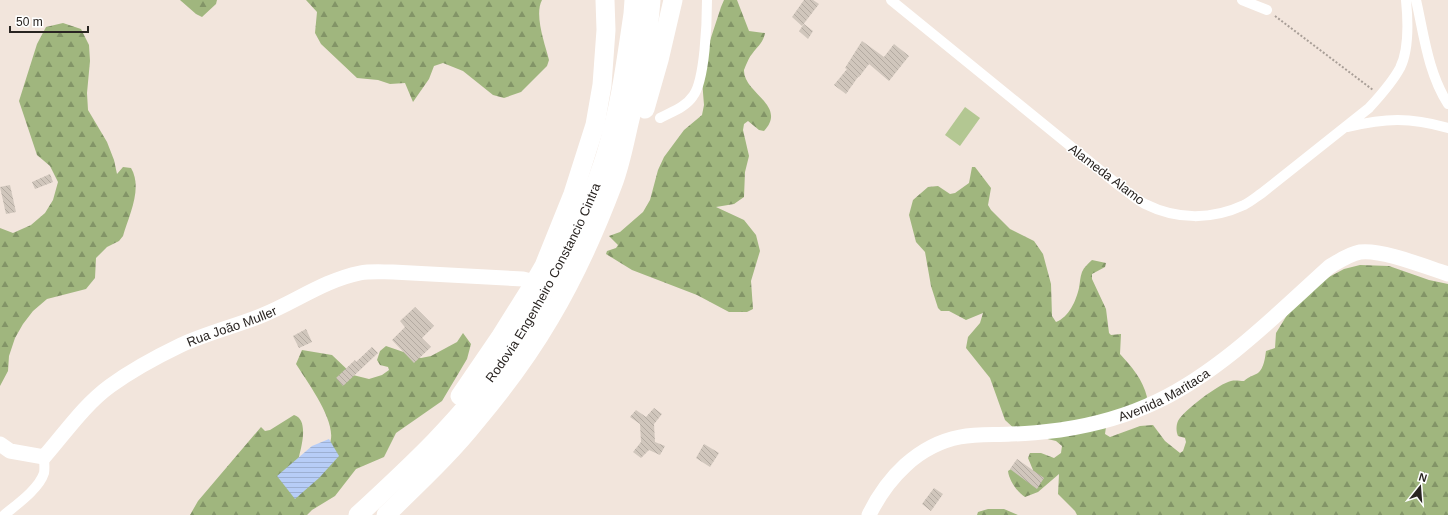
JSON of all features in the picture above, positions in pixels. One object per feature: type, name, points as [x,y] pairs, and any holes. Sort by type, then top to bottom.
[{"type":"highway","points":[[407,470],[415,454],[452,407],[482,364],[544,266],[573,194],[595,125],[602,85],[605,54],[605,0]]},
{"type":"highway","name":"Rodovia Engenheiro Constancio Cintra","points":[[358,515],[439,438],[502,362],[526,326],[573,237],[594,188],[606,154],[617,113],[632,22],[634,0]]},
{"type":"highway","name":"Rodovia Engenheiro Constancio Cintra","points":[[386,515],[442,459],[475,422],[503,387],[535,342],[550,317],[584,251],[614,182],[636,94],[646,44],[651,0]]},
{"type":"highway","points":[[614,182],[635,138],[641,120],[673,0]]},
{"type":"street","points":[[660,118],[682,106],[694,96],[702,71],[707,0]]},
{"type":"street","name":"Alameda Alamo","points":[[891,0],[1117,184],[1144,203],[1169,213],[1209,216],[1244,204],[1267,189],[1369,108],[1381,96],[1401,67],[1408,26],[1406,0]]},
{"type":"street","points":[[1242,0],[1267,10]]},
{"type":"street","points":[[1416,0],[1432,69],[1438,87],[1448,104]]},
{"type":"street","points":[[1344,128],[1372,121],[1397,119],[1416,121],[1448,128]]},
{"type":"street","name":"Avenida Maritaca","points":[[869,515],[876,500],[893,478],[917,455],[938,443],[960,437],[984,434],[1012,434],[1059,430],[1097,424],[1128,414],[1189,384],[1251,337],[1329,267],[1342,258],[1360,252],[1374,252],[1448,274]]},
{"type":"street","points":[[500,277],[544,266]]},
{"type":"street","name":"Rua João Muller","points":[[44,457],[82,412],[109,387],[130,372],[182,345],[263,315],[328,284],[353,275],[373,272],[500,277]]},
{"type":"street","points":[[500,277],[527,280],[533,285]]},
{"type":"street","points":[[0,444],[10,451],[44,457],[44,473],[40,481],[4,515]]},
{"type":"path","points":[[1267,10],[1381,96]]},
{"type":"green space","points":[[180,0],[217,0],[216,4],[202,17],[196,14]]},
{"type":"green space","points":[[306,0],[542,0],[539,13],[543,38],[549,60],[547,66],[521,92],[504,98],[493,95],[463,71],[443,63],[434,66],[429,79],[413,102],[405,83],[390,84],[378,80],[357,78],[321,44],[315,33],[317,12]]},
{"type":"green space","points":[[724,0],[737,0],[749,31],[765,33],[762,42],[750,56],[744,70],[750,86],[763,99],[771,114],[770,122],[764,131],[759,130],[748,121],[744,124],[743,130],[749,156],[745,172],[744,197],[734,204],[716,207],[744,220],[756,235],[760,251],[751,281],[753,309],[747,312],[729,312],[697,295],[632,270],[606,254],[607,251],[616,248],[618,245],[609,236],[620,232],[643,212],[650,200],[658,170],[664,157],[684,130],[702,115],[704,105],[702,80],[704,59]]},
{"type":"green space","points":[[63,23],[81,29],[89,45],[90,61],[87,93],[88,110],[107,142],[114,160],[117,174],[123,167],[131,168],[136,184],[134,202],[123,236],[119,241],[107,247],[96,258],[95,278],[86,289],[47,299],[33,311],[23,324],[15,338],[9,356],[8,371],[0,386],[0,228],[13,233],[31,225],[45,213],[53,200],[58,182],[50,166],[37,155],[19,101],[37,44],[46,27]]},
{"type":"green space","points":[[965,107],[980,118],[960,146],[945,135]]},
{"type":"green space","points":[[972,167],[975,167],[991,188],[988,205],[991,210],[1010,229],[1034,241],[1043,254],[1051,284],[1052,316],[1056,322],[1065,316],[1074,303],[1079,288],[1081,274],[1085,267],[1092,260],[1106,263],[1105,267],[1092,274],[1092,279],[1106,309],[1109,333],[1111,335],[1121,334],[1120,354],[1140,379],[1147,397],[1142,407],[1106,427],[1105,434],[1110,437],[1140,426],[1153,425],[1165,441],[1180,453],[1183,451],[1186,442],[1185,438],[1178,436],[1177,431],[1177,423],[1181,416],[1194,404],[1226,383],[1231,381],[1244,381],[1258,373],[1263,366],[1266,351],[1275,348],[1276,333],[1292,307],[1329,277],[1344,269],[1360,265],[1389,266],[1429,280],[1448,284],[1448,515],[1077,515],[1075,511],[1058,494],[1059,474],[1038,492],[1025,497],[1014,486],[1008,471],[1011,469],[1032,475],[1033,470],[1028,458],[1030,453],[1041,453],[1054,458],[1061,453],[1062,446],[1056,441],[1018,432],[1005,420],[990,378],[966,348],[968,337],[980,323],[983,313],[966,320],[949,311],[941,311],[938,308],[931,286],[925,252],[916,242],[909,215],[913,200],[928,187],[938,186],[950,194],[955,193],[969,183]]},
{"type":"green space","points":[[463,333],[471,344],[467,359],[442,401],[396,433],[384,457],[356,469],[335,496],[312,510],[307,515],[190,515],[198,501],[261,427],[265,431],[270,430],[294,415],[300,419],[303,433],[302,442],[293,476],[327,448],[331,437],[330,426],[326,415],[314,392],[296,364],[302,350],[332,355],[353,375],[369,379],[382,375],[389,370],[388,367],[380,365],[377,360],[380,351],[386,346],[421,358],[431,356],[457,342]]},
{"type":"green space","points":[[988,509],[1004,509],[1018,515],[977,515],[978,512]]},
{"type":"water","points":[[329,439],[339,456],[319,478],[295,499],[277,476],[312,446]]},
{"type":"building","points":[[804,0],[813,0],[819,4],[802,26],[792,17]]},
{"type":"building","points":[[804,24],[813,31],[808,39],[799,31]]},
{"type":"building","points":[[862,41],[884,57],[894,44],[909,56],[889,81],[869,64],[846,94],[834,85],[847,69],[845,68]]},
{"type":"building","points":[[50,174],[53,182],[35,189],[32,182]]},
{"type":"building","points":[[10,185],[16,212],[6,214],[0,187]]},
{"type":"building","points":[[415,307],[434,326],[422,338],[431,347],[414,363],[392,340],[405,327],[400,321]]},
{"type":"building","points":[[306,329],[312,342],[299,348],[293,336]]},
{"type":"building","points":[[372,347],[378,353],[343,386],[336,378],[355,360],[356,362]]},
{"type":"building","points":[[654,408],[662,414],[654,424],[655,442],[665,446],[660,455],[649,450],[641,458],[633,452],[641,442],[640,424],[630,417],[636,410],[646,417]]},
{"type":"building","points":[[704,444],[719,453],[710,467],[696,458]]},
{"type":"building","points":[[1017,459],[1044,478],[1037,489],[1010,469]]},
{"type":"building","points":[[934,488],[943,494],[931,511],[922,504]]}]
